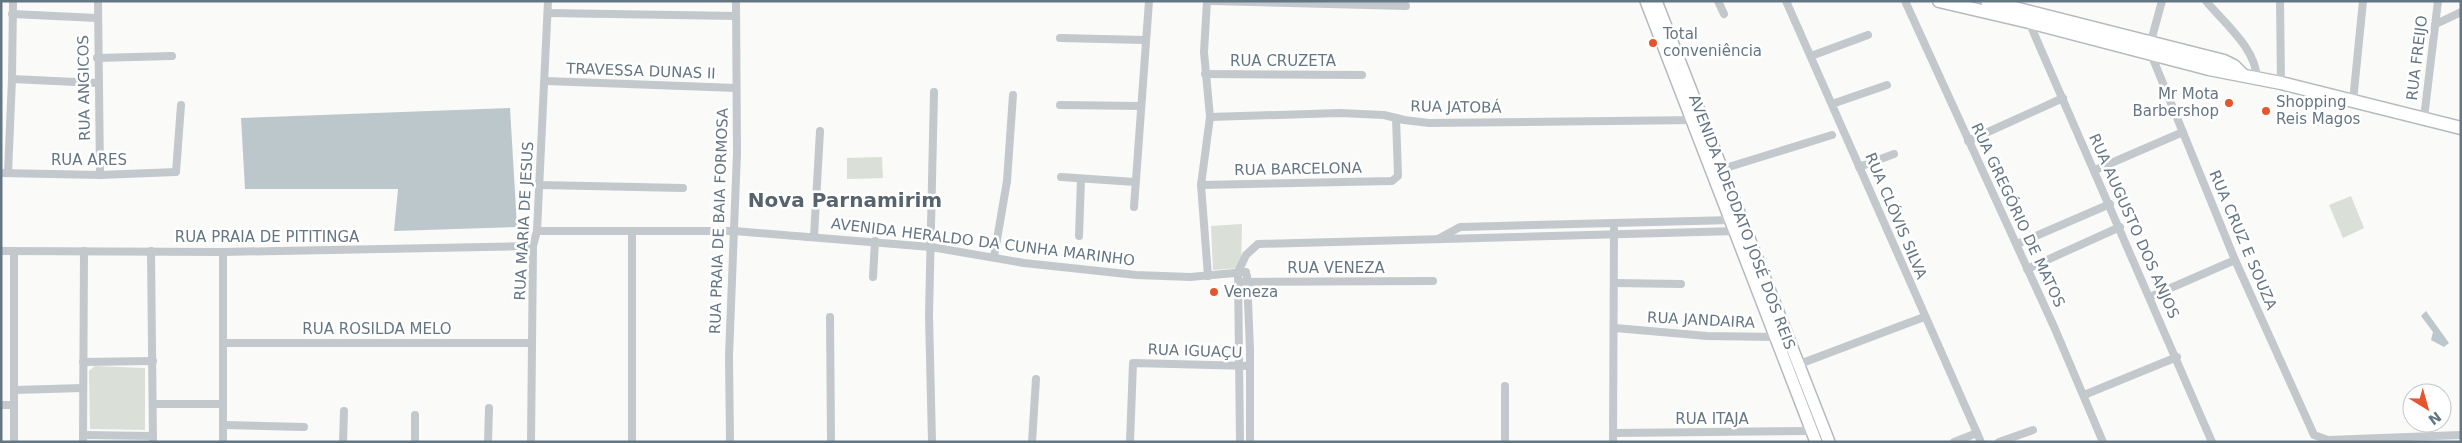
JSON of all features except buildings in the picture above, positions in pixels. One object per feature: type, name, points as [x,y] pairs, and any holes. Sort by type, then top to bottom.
[{"type":"main road","name":"AVENIDA ADEODATO JOSÉ DOS REIS","points":[[1646,1],[1717,171],[1732,225],[1780,337],[1797,365],[1829,442]]},
{"type":"main road","name":"AVENIDA ADEODATO JOSÉ DOS REIS","points":[[1656,1],[1697,120]]},
{"type":"main road","points":[[1939,1],[2151,48],[2224,61],[2234,66],[2243,75],[2461,128]]},
{"type":"main road","points":[[1987,1],[2151,48]]},
{"type":"main road","name":"AVENIDA ADEODATO JOSÉ DOS REIS","points":[[1717,171],[1745,225],[1813,436]]},
{"type":"street","points":[[4,173],[12,79],[13,1]]},
{"type":"street","name":"RUA ANGICOS","points":[[98,1],[97,83],[100,174]]},
{"type":"street","name":"RUA MARIA DE JESUS","points":[[531,442],[533,246],[537,231],[540,185],[548,1]]},
{"type":"street","name":"RUA PRAIA DE BAIA FORMOSA","points":[[730,442],[729,356],[737,153],[736,1]]},
{"type":"street","points":[[1134,207],[1149,1]]},
{"type":"street","points":[[1208,276],[1201,184],[1210,117],[1209,92],[1205,74],[1209,1],[1406,6]]},
{"type":"street","points":[[1718,1],[1724,14]]},
{"type":"street","name":"RUA CLÓVIS SILVA","points":[[1786,1],[1981,442]]},
{"type":"street","name":"RUA GREGÓRIO DE MATOS","points":[[1905,1],[2017,244],[2103,442]]},
{"type":"street","points":[[2151,48],[2162,1]]},
{"type":"street","points":[[2206,1],[2247,49],[2255,66],[2257,78]]},
{"type":"street","points":[[2280,1],[2281,83]]},
{"type":"street","points":[[2353,101],[2363,1]]},
{"type":"street","name":"RUA FREIJO","points":[[2424,118],[2438,1]]},
{"type":"street","points":[[2436,24],[2461,12]]},
{"type":"street","points":[[548,13],[736,16]]},
{"type":"street","points":[[12,14],[97,18]]},
{"type":"street","name":"RUA AUGUSTO DOS ANJOS","points":[[2029,22],[2177,357],[2212,442]]},
{"type":"street","points":[[1811,56],[1868,34]]},
{"type":"street","points":[[1060,38],[1145,40]]},
{"type":"street","name":"RUA CRUZ E SOUZA","points":[[2151,48],[2183,132],[2236,260],[2314,435],[2328,440],[2461,435]]},
{"type":"street","points":[[97,58],[172,56]]},
{"type":"street","name":"RUA CRUZETA","points":[[1205,74],[1362,75]]},
{"type":"street","points":[[12,79],[97,83]]},
{"type":"street","name":"TRAVESSA DUNAS II","points":[[546,81],[736,88]]},
{"type":"street","points":[[1832,104],[1887,85]]},
{"type":"street","points":[[932,442],[929,315],[934,92]]},
{"type":"street","points":[[994,257],[1007,181],[1013,95]]},
{"type":"street","points":[[1968,141],[2063,98]]},
{"type":"street","name":"RUA ARES","points":[[4,173],[100,174],[176,172],[181,105]]},
{"type":"street","points":[[1060,105],[1140,106]]},
{"type":"street","name":"RUA JATOBÁ","points":[[1210,117],[1340,113],[1384,115],[1429,123],[1697,120]]},
{"type":"street","name":"RUA BARCELONA","points":[[1201,184],[1394,180],[1398,176],[1396,118]]},
{"type":"street","points":[[814,236],[820,131]]},
{"type":"street","points":[[2095,170],[2183,132]]},
{"type":"street","points":[[1717,171],[1832,135]]},
{"type":"street","points":[[1859,167],[1894,154]]},
{"type":"street","points":[[1062,177],[1135,182]]},
{"type":"street","points":[[1079,236],[1081,179]]},
{"type":"street","points":[[540,185],[683,188]]},
{"type":"street","points":[[2017,244],[2110,204]]},
{"type":"street","points":[[1438,239],[1460,227],[1613,222],[1745,225]]},
{"type":"street","points":[[1613,222],[1613,442]]},
{"type":"street","points":[[1240,442],[1238,282],[1244,261],[1253,247],[1263,243],[1614,233],[1745,225]]},
{"type":"street","points":[[2027,269],[2120,228]]},
{"type":"street","name":"AVENIDA HERALDO DA CUNHA MARINHO","points":[[537,231],[734,231],[930,246],[1075,270],[1173,277],[1208,276],[1242,272]]},
{"type":"street","points":[[632,231],[632,442]]},
{"type":"street","points":[[873,277],[875,241]]},
{"type":"street","name":"RUA PRAIA DE PITITINGA","points":[[1,251],[223,252],[533,246]]},
{"type":"street","points":[[84,250],[83,438],[153,439],[151,251]]},
{"type":"street","points":[[14,251],[14,442]]},
{"type":"street","points":[[223,252],[223,442]]},
{"type":"street","points":[[2150,297],[2236,260]]},
{"type":"street","points":[[1242,272],[1247,281],[1250,442]]},
{"type":"street","name":"RUA VENEZA","points":[[1238,282],[1433,281]]},
{"type":"street","points":[[1614,283],[1680,284]]},
{"type":"street","points":[[1797,365],[1924,316]]},
{"type":"street","points":[[830,317],[831,442]]},
{"type":"street","name":"RUA JANDAIRA","points":[[1614,328],[1707,336],[1780,337]]},
{"type":"street","name":"RUA ROSILDA MELO","points":[[223,343],[531,343]]},
{"type":"street","points":[[2084,395],[2177,357]]},
{"type":"street","points":[[83,362],[152,361]]},
{"type":"street","name":"RUA IGUAÇU","points":[[1130,442],[1133,363],[1250,366]]},
{"type":"street","points":[[1032,442],[1036,379]]},
{"type":"street","points":[[1505,386],[1505,442]]},
{"type":"street","points":[[14,390],[83,388]]},
{"type":"street","points":[[153,404],[223,404]]},
{"type":"street","points":[[1,405],[14,405]]},
{"type":"street","points":[[488,442],[489,408]]},
{"type":"street","points":[[344,411],[344,442]]},
{"type":"street","points":[[415,442],[416,415]]},
{"type":"street","points":[[223,425],[304,427]]},
{"type":"street","points":[[1999,442],[2033,430]]},
{"type":"street","name":"RUA ITAJA","points":[[1613,433],[1813,436]]},
{"type":"street","points":[[1954,442],[1977,433]]},
{"type":"shaded area","points":[[510,108],[517,227],[394,231],[398,189],[245,189],[241,118]]},
{"type":"shaded area","points":[[882,157],[883,178],[847,179],[847,158]]},
{"type":"shaded area","points":[[2351,196],[2364,228],[2343,238],[2329,205]]},
{"type":"shaded area","points":[[1242,224],[1241,268],[1213,270],[1211,226]]},
{"type":"shaded area","points":[[2426,311],[2449,343],[2444,347],[2431,340],[2433,332],[2421,316]]},
{"type":"shaded area","points":[[95,366],[145,368],[145,430],[90,429],[89,371]]},
{"type":"place","name":"Total conveniência","points":[[1653,43]]},
{"type":"place","name":"Mr Mota Barbershop","points":[[2229,103]]},
{"type":"place","name":"Shopping Reis Magos","points":[[2266,111]]},
{"type":"place","name":"Veneza","points":[[1214,292]]},
{"type":"district","name":"Nova Parnamirim","points":[[845,200]]}]
